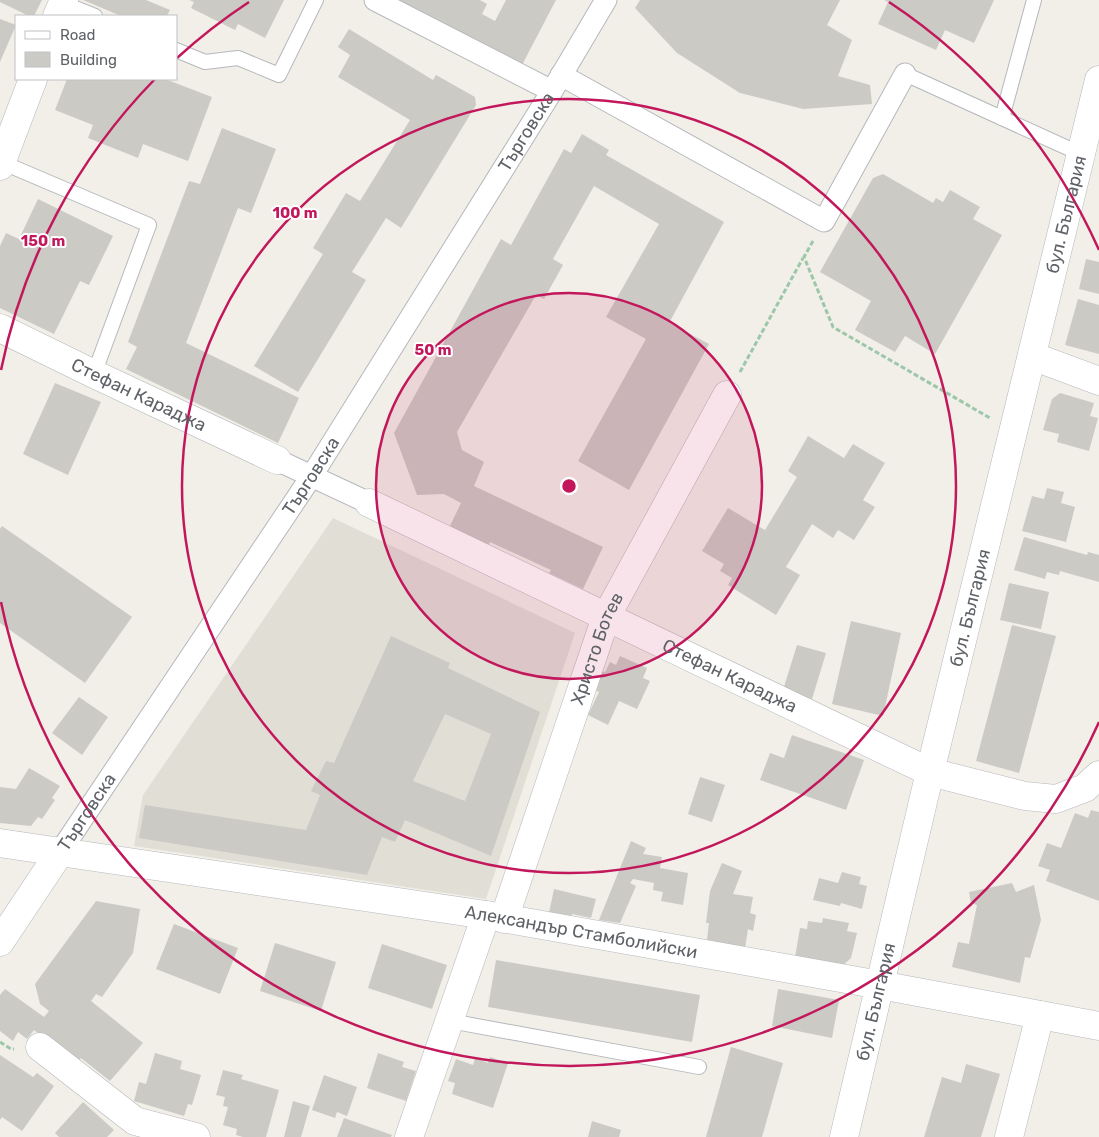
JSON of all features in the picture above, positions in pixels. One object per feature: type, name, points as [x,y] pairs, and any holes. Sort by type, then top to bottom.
[{"type":"street","points":[[375,0],[557,83],[824,221],[905,74]]},
{"type":"street","name":"Търговска","points":[[0,942],[310,476],[557,83],[606,0]]},
{"type":"street","points":[[1,164],[33,80]]},
{"type":"street","name":"бул. България","points":[[844,1137],[930,772],[1099,80]]},
{"type":"street","name":"Стефан Караджа","points":[[0,328],[276,460]]},
{"type":"street","points":[[1032,356],[1099,381]]},
{"type":"street","name":"Христо Ботев","points":[[409,1137],[450,1021],[495,917],[606,617],[727,395]]},
{"type":"street","points":[[276,460],[369,503]]},
{"type":"street","name":"Стефан Караджа","points":[[369,503],[930,772],[1025,796],[1056,799],[1085,788],[1099,775]]},
{"type":"street","name":"Александър Стамболийски","points":[[0,843],[495,917],[1099,1026]]},
{"type":"street","points":[[1009,1137],[1040,1015]]},
{"type":"street","points":[[40,1047],[134,1129],[196,1137]]},
{"type":"lane","points":[[178,51],[206,62],[238,58],[279,75],[316,0]]},
{"type":"lane","points":[[1002,118],[1034,0]]},
{"type":"lane","points":[[61,6],[92,15]]},
{"type":"lane","points":[[905,74],[1082,154]]},
{"type":"lane","points":[[1,164],[149,225],[94,374]]},
{"type":"lane","points":[[450,1021],[699,1067]]},
{"type":"path","points":[[727,395],[824,221]]},
{"type":"path","points":[[804,257],[834,328],[992,419]]},
{"type":"shaded area","points":[[333,518],[575,633],[486,899],[134,846],[143,795]]},
{"type":"building","points":[[0,0],[42,0],[34,15],[27,15],[0,2]]},
{"type":"building","points":[[83,0],[146,0],[170,10],[168,15],[119,15]]},
{"type":"building","points":[[189,0],[284,0],[265,38],[238,24],[235,30],[191,8],[194,2]]},
{"type":"building","points":[[399,0],[480,0],[487,4],[482,14],[495,21],[506,0],[556,0],[522,65]]},
{"type":"building","points":[[640,0],[840,0],[827,25],[852,40],[838,76],[870,85],[872,104],[803,109],[740,93],[677,53],[635,8]]},
{"type":"building","points":[[884,0],[994,0],[974,43],[945,30],[936,50],[878,24],[888,2]]},
{"type":"building","points":[[0,19],[15,25],[15,27],[0,62]]},
{"type":"building","points":[[349,29],[433,80],[436,75],[475,97],[476,105],[401,228],[386,218],[352,272],[366,280],[298,392],[254,366],[323,254],[313,248],[346,193],[360,201],[410,120],[338,77],[350,55],[338,47]]},
{"type":"building","points":[[67,80],[168,80],[212,97],[188,161],[143,144],[138,158],[88,138],[93,125],[55,110]]},
{"type":"building","points":[[222,128],[276,149],[251,213],[238,208],[186,343],[299,398],[278,443],[126,369],[137,347],[128,342],[189,181],[200,184]]},
{"type":"building","points":[[582,134],[609,150],[606,155],[724,222],[669,323],[709,344],[629,490],[578,461],[646,339],[606,317],[659,224],[594,186],[553,259],[563,265],[544,299],[536,295],[457,432],[462,450],[484,462],[474,486],[603,547],[583,589],[549,573],[551,570],[490,542],[489,545],[450,526],[461,503],[444,494],[417,495],[394,433],[501,239],[511,245],[564,149],[571,153]]},
{"type":"building","points":[[883,174],[933,203],[936,198],[943,202],[950,190],[980,207],[973,219],[1002,235],[935,354],[905,336],[895,352],[855,330],[871,301],[820,272],[873,178]]},
{"type":"building","points":[[38,199],[113,236],[89,285],[80,281],[54,334],[0,308],[0,246],[6,233],[19,239]]},
{"type":"building","points":[[1086,259],[1099,262],[1099,294],[1079,289]]},
{"type":"building","points":[[1078,299],[1099,305],[1099,354],[1065,345]]},
{"type":"building","points":[[55,383],[101,402],[68,475],[23,454]]},
{"type":"building","points":[[1060,393],[1094,403],[1090,416],[1098,418],[1089,451],[1057,442],[1059,434],[1043,430],[1052,399]]},
{"type":"building","points":[[808,436],[844,458],[853,444],[885,463],[863,500],[875,507],[854,540],[838,530],[833,538],[812,524],[786,567],[800,575],[776,615],[728,585],[732,578],[720,571],[724,564],[702,551],[728,508],[765,530],[797,477],[788,471]]},
{"type":"building","points":[[1047,488],[1064,492],[1061,503],[1075,507],[1066,542],[1022,531],[1032,496],[1044,499]]},
{"type":"building","points":[[2,526],[132,617],[85,683],[0,623],[0,529]]},
{"type":"building","points":[[1024,537],[1087,555],[1088,552],[1099,555],[1099,582],[1060,571],[1059,575],[1047,572],[1045,579],[1014,570]]},
{"type":"building","points":[[1009,583],[1049,592],[1041,629],[1000,620]]},
{"type":"building","points":[[851,621],[901,633],[883,716],[832,704]]},
{"type":"building","points":[[1012,625],[1056,636],[1019,773],[976,761]]},
{"type":"building","points":[[391,636],[450,663],[448,668],[540,712],[491,856],[405,820],[395,842],[382,837],[367,875],[139,838],[145,805],[306,830],[320,795],[311,791],[326,761],[334,763]],"holes":[[[445,714],[491,734],[465,801],[413,781]]]},
{"type":"building","points":[[797,645],[826,653],[812,699],[783,690]]},
{"type":"building","points":[[620,656],[647,668],[643,678],[650,681],[637,709],[619,701],[608,725],[588,715],[599,692],[591,688],[599,670],[605,672],[610,662],[616,665]]},
{"type":"building","points":[[79,697],[108,717],[82,755],[52,733]]},
{"type":"building","points":[[792,735],[864,760],[846,810],[760,780],[770,753],[784,758]]},
{"type":"building","points":[[29,768],[60,786],[52,798],[55,800],[42,819],[38,817],[31,826],[0,823],[0,787],[16,789]]},
{"type":"building","points":[[700,777],[725,785],[712,822],[688,814]]},
{"type":"building","points":[[1091,810],[1099,812],[1099,901],[1046,881],[1050,870],[1038,866],[1047,843],[1061,848],[1075,813],[1088,818]]},
{"type":"building","points":[[631,841],[646,848],[643,854],[662,857],[660,868],[688,873],[683,905],[661,901],[663,892],[653,890],[654,883],[633,879],[630,883],[636,886],[620,923],[599,920]]},
{"type":"building","points":[[722,863],[742,871],[733,894],[753,897],[750,913],[756,915],[753,931],[748,929],[745,948],[707,940],[709,923],[706,923],[710,891]]},
{"type":"building","points":[[842,872],[861,877],[859,884],[867,886],[862,909],[841,903],[840,906],[813,900],[819,878],[838,883]]},
{"type":"building","points":[[1012,883],[1016,892],[1034,885],[1041,920],[1030,958],[1025,957],[1020,983],[952,967],[958,942],[969,944],[977,905],[971,903],[969,892]]},
{"type":"building","points":[[554,889],[596,899],[591,918],[572,914],[571,918],[549,913]]},
{"type":"building","points":[[96,901],[140,909],[133,953],[102,997],[96,994],[91,1001],[143,1043],[110,1081],[81,1058],[77,1063],[34,1030],[27,1039],[18,1032],[13,1041],[0,1031],[0,995],[5,989],[44,1017],[49,1011],[40,1004],[35,984]]},
{"type":"building","points":[[823,918],[849,923],[847,931],[857,933],[851,958],[842,966],[795,957],[800,928],[807,929],[808,921],[822,923]]},
{"type":"building","points":[[174,924],[238,948],[220,994],[156,969]]},
{"type":"building","points":[[275,943],[336,962],[321,1011],[260,991]]},
{"type":"building","points":[[382,944],[447,965],[432,1009],[368,988]]},
{"type":"building","points":[[496,960],[700,995],[692,1042],[488,1007]]},
{"type":"building","points":[[778,989],[839,1000],[832,1038],[772,1026]]},
{"type":"building","points":[[731,1047],[783,1063],[762,1137],[706,1137]]},
{"type":"building","points":[[155,1053],[182,1061],[180,1069],[201,1075],[192,1105],[188,1104],[184,1116],[134,1101],[139,1082],[146,1084]]},
{"type":"building","points":[[378,1053],[404,1062],[402,1067],[416,1071],[406,1101],[367,1088]]},
{"type":"building","points":[[0,1055],[33,1077],[37,1073],[54,1086],[22,1131],[2,1117],[0,1120]]},
{"type":"building","points":[[490,1057],[508,1063],[493,1108],[452,1094],[455,1083],[448,1081],[456,1059],[473,1065],[475,1058],[488,1063]]},
{"type":"building","points":[[966,1064],[1000,1074],[981,1137],[924,1137],[942,1077],[961,1083]]},
{"type":"building","points":[[223,1070],[243,1075],[241,1079],[279,1090],[266,1137],[243,1137],[236,1135],[237,1129],[223,1125],[228,1107],[223,1106],[225,1097],[216,1095]]},
{"type":"building","points":[[324,1075],[357,1087],[347,1116],[337,1112],[335,1118],[312,1110]]},
{"type":"building","points":[[293,1101],[310,1106],[301,1137],[284,1137]]},
{"type":"building","points":[[83,1102],[114,1130],[107,1137],[59,1137],[55,1133]]},
{"type":"building","points":[[344,1118],[392,1135],[391,1137],[337,1137]]},
{"type":"building","points":[[592,1121],[621,1130],[619,1137],[588,1137]]}]
